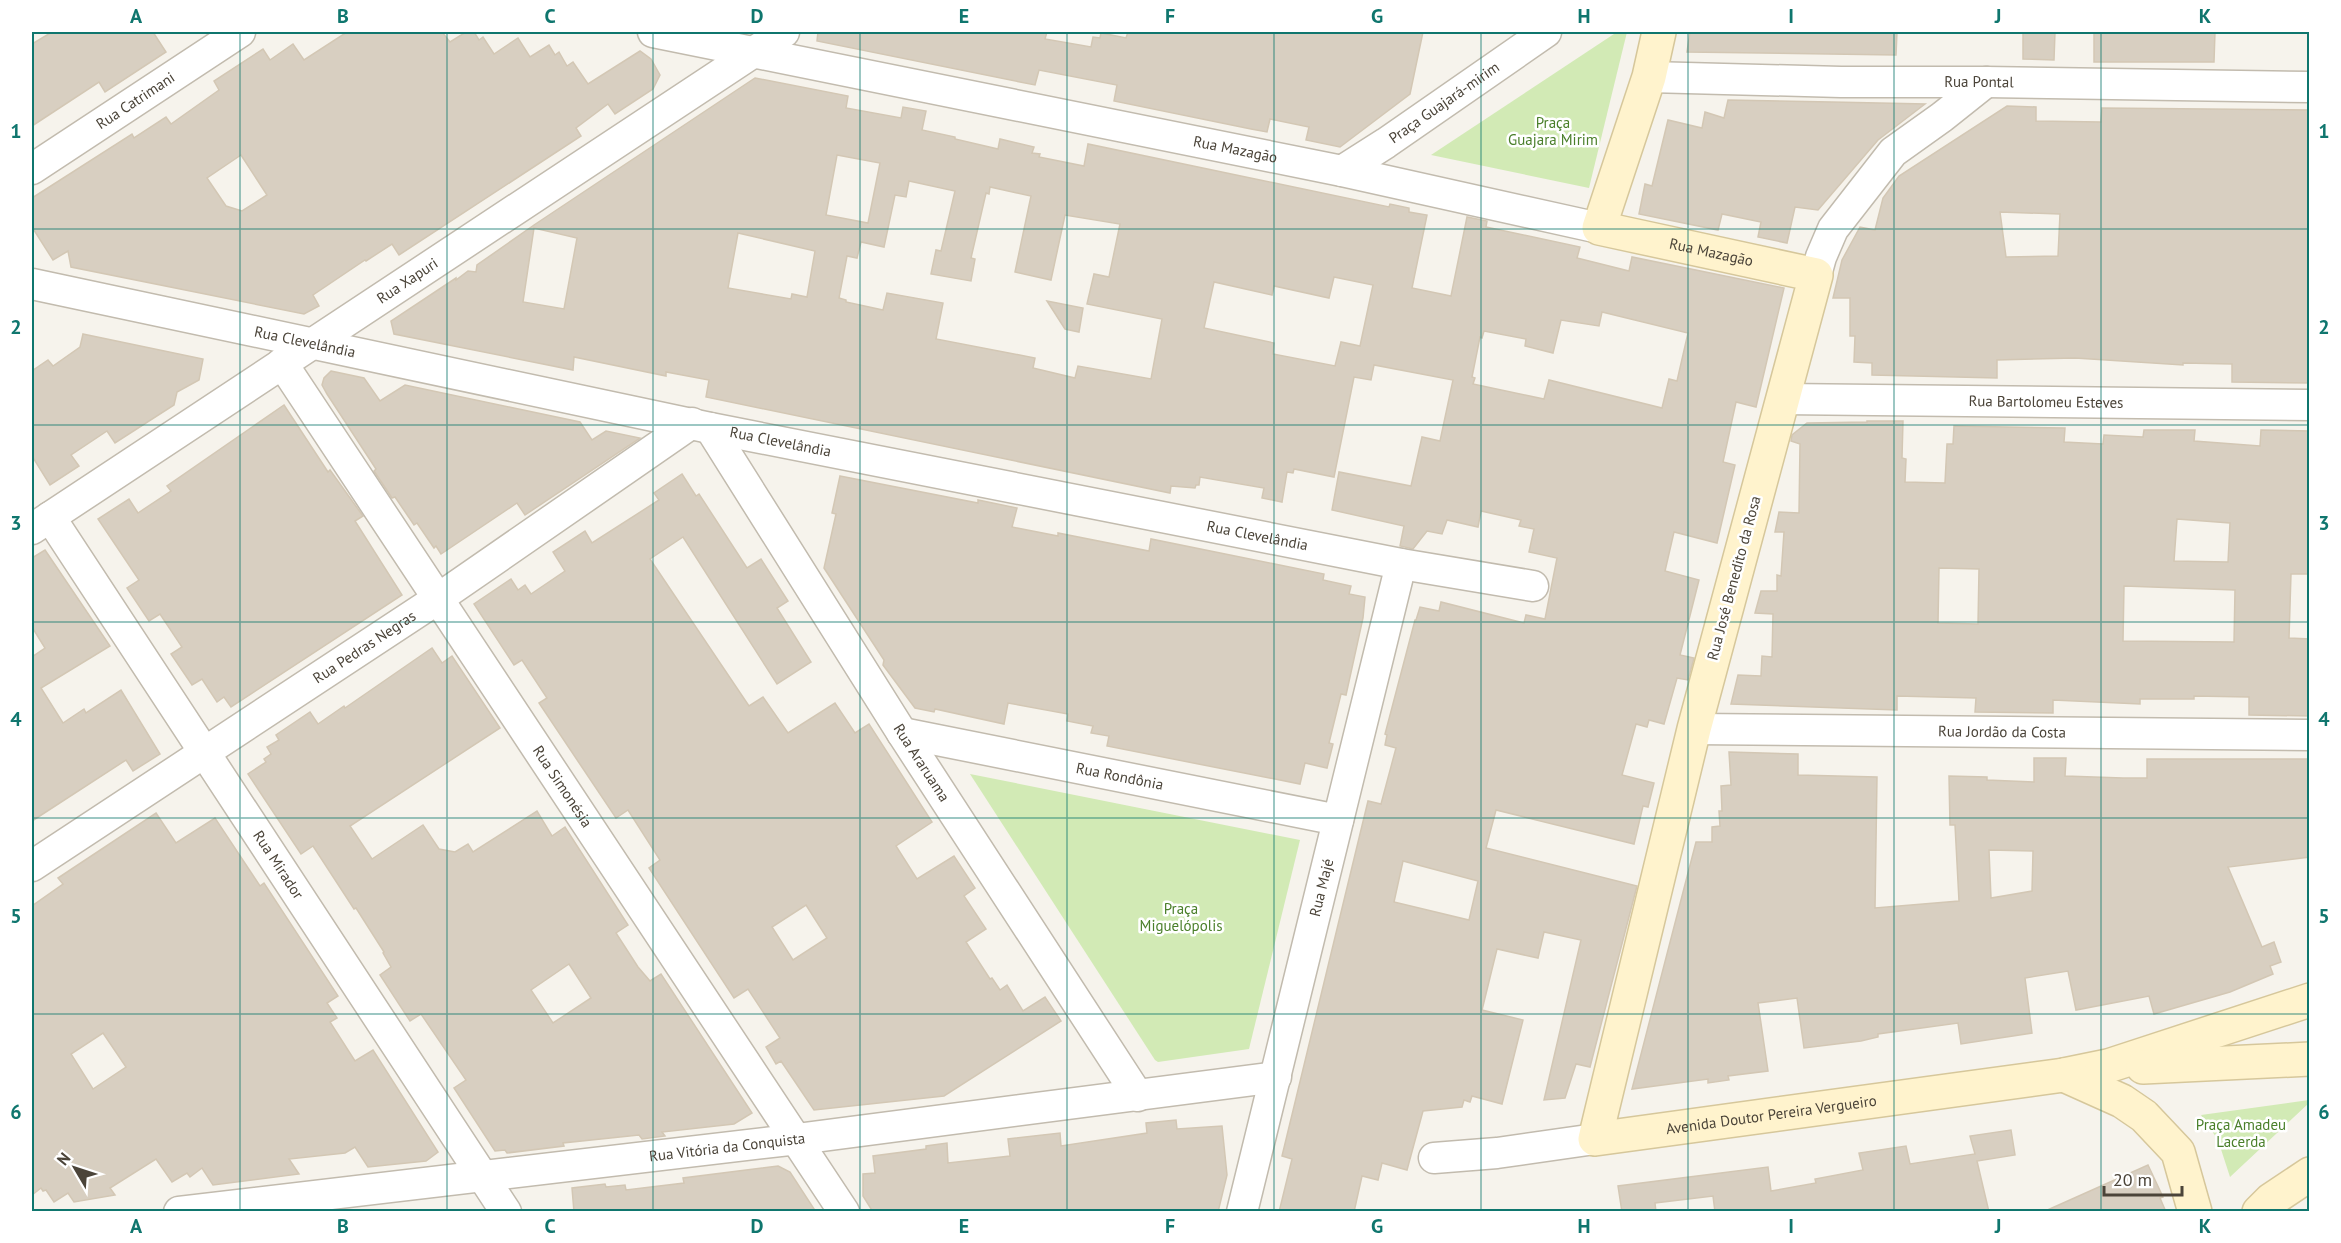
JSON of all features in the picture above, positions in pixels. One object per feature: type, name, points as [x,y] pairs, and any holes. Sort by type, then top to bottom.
[{"type":"street","name":"Rua Catrimani","points":[[32,169],[240,32]]},
{"type":"street","name":"Rua Mazagão","points":[[653,32],[1342,171],[1816,275]]},
{"type":"street","name":"Rua Xapuri","points":[[41,523],[784,32]]},
{"type":"street","name":"Praça Guajará-mirim","points":[[1342,171],[1545,32]]},
{"type":"street","points":[[1599,228],[1649,77],[1659,32]]},
{"type":"street","name":"Rua Pontal","points":[[1649,77],[1841,82],[2310,87]]},
{"type":"street","name":"Rua José Benedito da Rosa","points":[[1595,1139],[1694,729],[1821,257],[1833,229],[1893,152],[1986,82]]},
{"type":"street","name":"Rua Clevelândia","points":[[32,284],[701,425],[1401,564],[1533,586]]},
{"type":"street","name":"Rua Simonésia","points":[[282,363],[798,1139],[844,1212]]},
{"type":"street","name":"Rua Bartolomeu Esteves","points":[[1782,399],[2310,405]]},
{"type":"street","name":"Rua Pedras Negras","points":[[32,866],[701,425]]},
{"type":"street","name":"Rua Araruama","points":[[701,425],[1138,1096]]},
{"type":"street","name":"Rua Mirador","points":[[41,523],[205,752],[506,1212]]},
{"type":"street","name":"Rua Majé","points":[[1242,1212],[1401,564]]},
{"type":"street","name":"Rua Jordão da Costa","points":[[1694,729],[2310,735]]},
{"type":"street","name":"Rua Rondônia","points":[[902,733],[1338,820]]},
{"type":"street","name":"Avenida Doutor Pereira Vergueiro","points":[[1434,1158],[1497,1153],[2064,1075],[2108,1066],[2310,1000]]},
{"type":"street","name":"Avenida Doutor Pereira Vergueiro","points":[[2108,1066],[2142,1067],[2310,1059]]},
{"type":"street","points":[[2064,1075],[2122,1101],[2144,1116],[2178,1152],[2194,1212]]},
{"type":"street","name":"Rua Vitória da Conquista","points":[[178,1212],[798,1139],[1276,1077]]},
{"type":"street","points":[[2259,1212],[2271,1200],[2310,1174]]},
{"type":"green space","name":"Praça Guajara Mirim","points":[[1617,32],[1627,32],[1589,188],[1431,155]]},
{"type":"green space","name":"Praça Miguelópolis","points":[[970,774],[1300,840],[1249,1049],[1158,1062],[1155,1060]]},
{"type":"green space","name":"Praça Amadeu Lacerda","points":[[2309,1100],[2309,1103],[2230,1177],[2218,1140],[2201,1115]]},
{"type":"building","points":[[52,32],[153,32],[166,52],[105,92],[99,82],[32,126],[32,44]]},
{"type":"building","points":[[347,32],[442,32],[450,42],[466,32],[474,32],[479,40],[483,37],[494,54],[518,38],[530,57],[549,45],[555,55],[559,52],[567,66],[573,62],[588,84],[640,51],[651,59],[660,75],[653,89],[615,114],[608,104],[576,128],[581,136],[399,255],[392,244],[365,260],[313,295],[319,306],[304,314],[71,267],[68,251],[53,260],[32,227],[32,198],[132,134],[134,138],[166,117],[171,124],[219,90],[214,81],[263,49],[270,60],[293,44],[304,60]],"holes":[[[241,155],[267,195],[242,211],[226,206],[207,178]]]},
{"type":"building","points":[[818,32],[1047,32],[1045,39],[1091,47],[1093,37],[1100,38],[1101,33],[1126,38],[1128,32],[1423,32],[1410,94],[1340,147],[1306,140],[1309,127],[1270,119],[1267,132],[1251,129],[1114,101],[1117,85],[1039,70],[1035,85],[817,41]]},
{"type":"building","points":[[1690,32],[1897,32],[1896,55],[1687,52]]},
{"type":"building","points":[[2023,32],[2055,32],[2054,60],[2023,59]]},
{"type":"building","points":[[2094,32],[2215,32],[2214,62],[2094,62]]},
{"type":"building","points":[[755,78],[848,96],[846,108],[901,118],[903,107],[926,111],[922,130],[998,149],[1000,139],[1034,147],[1032,153],[1040,154],[1039,157],[1084,166],[1088,144],[1389,207],[1390,204],[1409,208],[1409,212],[1427,215],[1412,288],[1451,296],[1467,217],[1487,221],[1486,227],[1580,247],[1577,258],[1629,271],[1632,257],[1784,288],[1756,407],[1736,402],[1723,462],[1735,465],[1717,543],[1674,532],[1665,571],[1699,580],[1680,655],[1694,658],[1688,680],[1677,678],[1664,724],[1649,720],[1647,727],[1636,724],[1622,775],[1654,783],[1648,807],[1643,806],[1634,844],[1496,810],[1486,848],[1637,886],[1590,1067],[1576,1064],[1565,1098],[1544,1100],[1581,940],[1544,932],[1538,958],[1497,949],[1482,1010],[1523,1020],[1502,1104],[1472,1096],[1470,1102],[1464,1100],[1462,1107],[1423,1111],[1407,1170],[1382,1163],[1378,1180],[1362,1176],[1354,1212],[1279,1212],[1292,1159],[1282,1156],[1368,801],[1381,804],[1396,748],[1385,745],[1387,735],[1385,734],[1420,607],[1439,611],[1441,602],[1524,623],[1526,615],[1545,619],[1557,558],[1529,552],[1534,529],[1519,526],[1521,520],[1481,511],[1478,527],[1447,520],[1442,534],[1427,531],[1413,549],[1400,546],[1404,526],[1332,510],[1339,472],[1411,486],[1422,437],[1440,441],[1453,380],[1374,365],[1371,380],[1354,377],[1334,477],[1294,469],[1293,473],[1287,472],[1282,502],[1262,498],[1264,488],[1200,477],[1199,485],[1195,488],[1171,486],[1170,493],[706,397],[709,380],[666,372],[666,376],[574,357],[573,370],[394,334],[391,321],[468,271],[476,272],[477,265]],"holes":[[[837,155],[880,163],[868,223],[826,215]],[[909,181],[955,191],[941,251],[936,250],[931,274],[971,281],[975,259],[971,258],[986,193],[989,194],[990,187],[1031,196],[1015,272],[1051,280],[1065,215],[1120,224],[1109,277],[1094,274],[1087,304],[1162,319],[1151,379],[1078,366],[1075,378],[1033,368],[1035,358],[936,339],[943,303],[887,293],[883,310],[846,302],[839,298],[847,256],[857,258],[861,242],[884,247],[895,195],[906,197]],[[534,228],[577,238],[564,309],[523,302]],[[738,233],[815,251],[807,297],[792,294],[791,299],[728,288]],[[1334,277],[1373,285],[1360,346],[1341,342],[1335,366],[1273,354],[1274,343],[1204,328],[1214,282],[1272,295],[1274,286],[1329,298]],[[1602,312],[1688,333],[1677,381],[1669,379],[1662,408],[1549,380],[1544,399],[1473,384],[1475,378],[1472,377],[1480,337],[1482,338],[1484,331],[1526,339],[1525,346],[1553,353],[1561,320],[1599,326]],[[1403,861],[1478,881],[1469,920],[1394,902]]]},
{"type":"building","points":[[1728,100],[1925,104],[1878,140],[1818,210],[1795,207],[1787,243],[1758,237],[1761,222],[1722,214],[1718,230],[1639,214],[1645,184],[1652,186],[1668,120],[1702,128],[1705,112],[1724,118]]},
{"type":"building","points":[[2007,106],[2036,107],[2036,121],[2101,122],[2102,108],[2310,110],[2310,383],[2232,382],[2232,364],[2183,363],[2183,365],[2075,358],[1997,360],[1997,378],[1872,375],[1872,363],[1854,362],[1855,336],[1850,336],[1850,298],[1833,298],[1842,260],[1860,227],[1875,230],[1883,198],[1899,176]],"holes":[[[2000,212],[2060,214],[2058,256],[2006,257]]]},
{"type":"building","points":[[1047,301],[1083,308],[1079,332],[1065,329]]},
{"type":"building","points":[[83,334],[203,359],[199,380],[177,392],[174,405],[115,443],[107,431],[71,455],[79,466],[50,485],[32,456],[32,371],[48,360],[53,366],[80,347]]},
{"type":"building","points":[[331,371],[364,378],[380,401],[405,385],[580,422],[592,440],[606,431],[640,438],[525,515],[517,503],[441,554],[436,546],[434,548],[417,523],[414,525],[395,497],[392,498],[374,471],[376,469],[327,394],[322,385],[324,378]]},
{"type":"building","points":[[284,405],[328,472],[330,470],[363,516],[355,521],[402,595],[231,707],[224,697],[217,702],[202,679],[192,685],[171,654],[182,647],[160,614],[149,621],[127,588],[139,580],[98,519],[129,499],[138,513],[171,491],[167,486]]},
{"type":"building","points":[[1903,421],[1902,458],[1906,459],[1905,482],[1945,483],[1947,444],[1953,444],[1954,426],[2065,428],[2064,442],[2103,444],[2104,435],[2143,437],[2144,430],[2195,430],[2194,441],[2260,446],[2261,430],[2310,431],[2310,574],[2291,574],[2289,638],[2310,639],[2310,716],[2249,715],[2249,697],[2194,696],[2194,699],[2140,699],[2140,704],[2053,700],[2053,713],[1975,712],[1976,698],[1897,696],[1897,710],[1731,704],[1738,675],[1761,676],[1762,656],[1772,657],[1773,614],[1755,613],[1761,591],[1777,591],[1777,575],[1781,576],[1784,532],[1775,532],[1779,512],[1799,513],[1800,444],[1791,441],[1792,435],[1807,423]],"holes":[[[2177,519],[2230,523],[2228,562],[2174,561]],[[1939,568],[1979,569],[1978,624],[1938,623]],[[2124,586],[2235,590],[2234,642],[2123,641]]]},
{"type":"building","points":[[682,474],[696,496],[699,494],[747,568],[761,559],[788,601],[777,608],[811,662],[777,684],[683,537],[650,559],[749,706],[763,697],[788,733],[835,703],[855,733],[869,724],[932,822],[896,846],[917,879],[954,856],[975,888],[964,896],[986,929],[966,942],[990,979],[992,978],[1000,990],[1007,985],[1023,1011],[1045,997],[1061,1021],[944,1096],[814,1110],[781,1061],[776,1064],[766,1047],[780,1038],[748,989],[734,998],[649,868],[660,860],[628,810],[616,818],[539,703],[547,698],[522,660],[514,665],[474,604],[511,579],[518,590],[525,585],[531,594],[565,571],[553,552],[585,531],[592,543],[659,500],[654,493]],"holes":[[[806,905],[827,938],[793,960],[772,927]]]},
{"type":"building","points":[[840,476],[978,503],[978,500],[1017,508],[1012,527],[1058,536],[1058,533],[1149,551],[1151,539],[1324,574],[1323,580],[1351,586],[1349,594],[1365,597],[1363,618],[1346,695],[1341,694],[1329,743],[1333,744],[1327,768],[1305,763],[1300,784],[1107,746],[1109,736],[1091,733],[1093,726],[1067,721],[1068,714],[1008,703],[1004,724],[935,709],[934,712],[915,708],[883,665],[884,660],[824,568],[836,514],[832,513]]},
{"type":"building","points":[[45,550],[110,646],[41,688],[63,723],[84,709],[86,713],[121,690],[160,754],[133,771],[126,760],[32,821],[32,657],[45,648],[32,627],[32,558]]},
{"type":"building","points":[[432,648],[442,663],[452,656],[500,728],[350,826],[372,859],[423,825],[439,849],[455,852],[468,844],[473,852],[537,811],[552,836],[565,827],[628,925],[616,933],[638,967],[650,981],[661,974],[752,1113],[734,1124],[662,1132],[665,1136],[642,1139],[639,1135],[563,1143],[564,1146],[507,1153],[505,1150],[495,1151],[454,1088],[466,1080],[421,1014],[410,1021],[380,975],[391,967],[356,908],[354,909],[313,846],[301,854],[248,774],[266,762],[264,759],[271,754],[267,747],[279,740],[276,735],[310,712],[318,724],[344,706],[345,708]],"holes":[[[569,964],[591,998],[553,1023],[531,990]]]},
{"type":"building","points":[[1729,752],[1798,754],[1798,775],[1877,777],[1875,908],[1959,901],[1955,825],[1950,825],[1949,776],[2034,782],[2034,758],[2066,758],[2065,776],[2123,778],[2147,778],[2147,759],[2310,759],[2310,857],[2228,867],[2262,947],[2274,942],[2281,962],[2270,966],[2273,974],[2230,992],[2154,1014],[2149,996],[2076,1010],[2068,971],[2025,978],[2032,1033],[1961,1044],[1958,1023],[1878,1034],[1878,1037],[1861,1041],[1804,1048],[1797,998],[1758,1003],[1768,1071],[1728,1076],[1729,1080],[1708,1083],[1708,1079],[1632,1089],[1696,842],[1712,842],[1712,827],[1720,826],[1721,786],[1731,785]],"holes":[[[1989,850],[2033,851],[2032,891],[1991,898]]]},
{"type":"building","points":[[156,813],[176,843],[215,818],[260,886],[264,883],[338,996],[327,1003],[337,1018],[330,1022],[355,1061],[373,1050],[438,1152],[426,1161],[368,1167],[355,1147],[345,1153],[289,1159],[299,1174],[213,1185],[202,1168],[190,1177],[187,1173],[172,1182],[156,1159],[110,1188],[115,1195],[74,1202],[68,1193],[54,1202],[46,1190],[43,1191],[41,1188],[32,1195],[32,906],[63,884],[58,878]],"holes":[[[103,1033],[126,1067],[93,1089],[71,1054]]]},
{"type":"building","points":[[1176,1120],[1177,1129],[1222,1126],[1227,1175],[1218,1212],[873,1212],[863,1196],[863,1174],[875,1173],[873,1156],[926,1149],[926,1146],[947,1143],[948,1163],[1010,1156],[1008,1139],[1060,1133],[1061,1146],[1147,1133],[1146,1123]]},
{"type":"building","points":[[2011,1130],[2015,1155],[1977,1161],[1989,1212],[1715,1212],[1713,1196],[1655,1203],[1656,1212],[1622,1212],[1618,1186],[1768,1167],[1771,1191],[1816,1183],[1815,1179],[1863,1170],[1859,1153],[1906,1146],[1910,1164],[1975,1154],[1970,1136]]},
{"type":"building","points":[[2148,1165],[2163,1197],[2160,1198],[2166,1212],[2043,1212]]},
{"type":"building","points":[[778,1166],[790,1172],[816,1212],[574,1212],[572,1188],[605,1184],[606,1187],[625,1185],[626,1190],[684,1183],[683,1178]]}]
